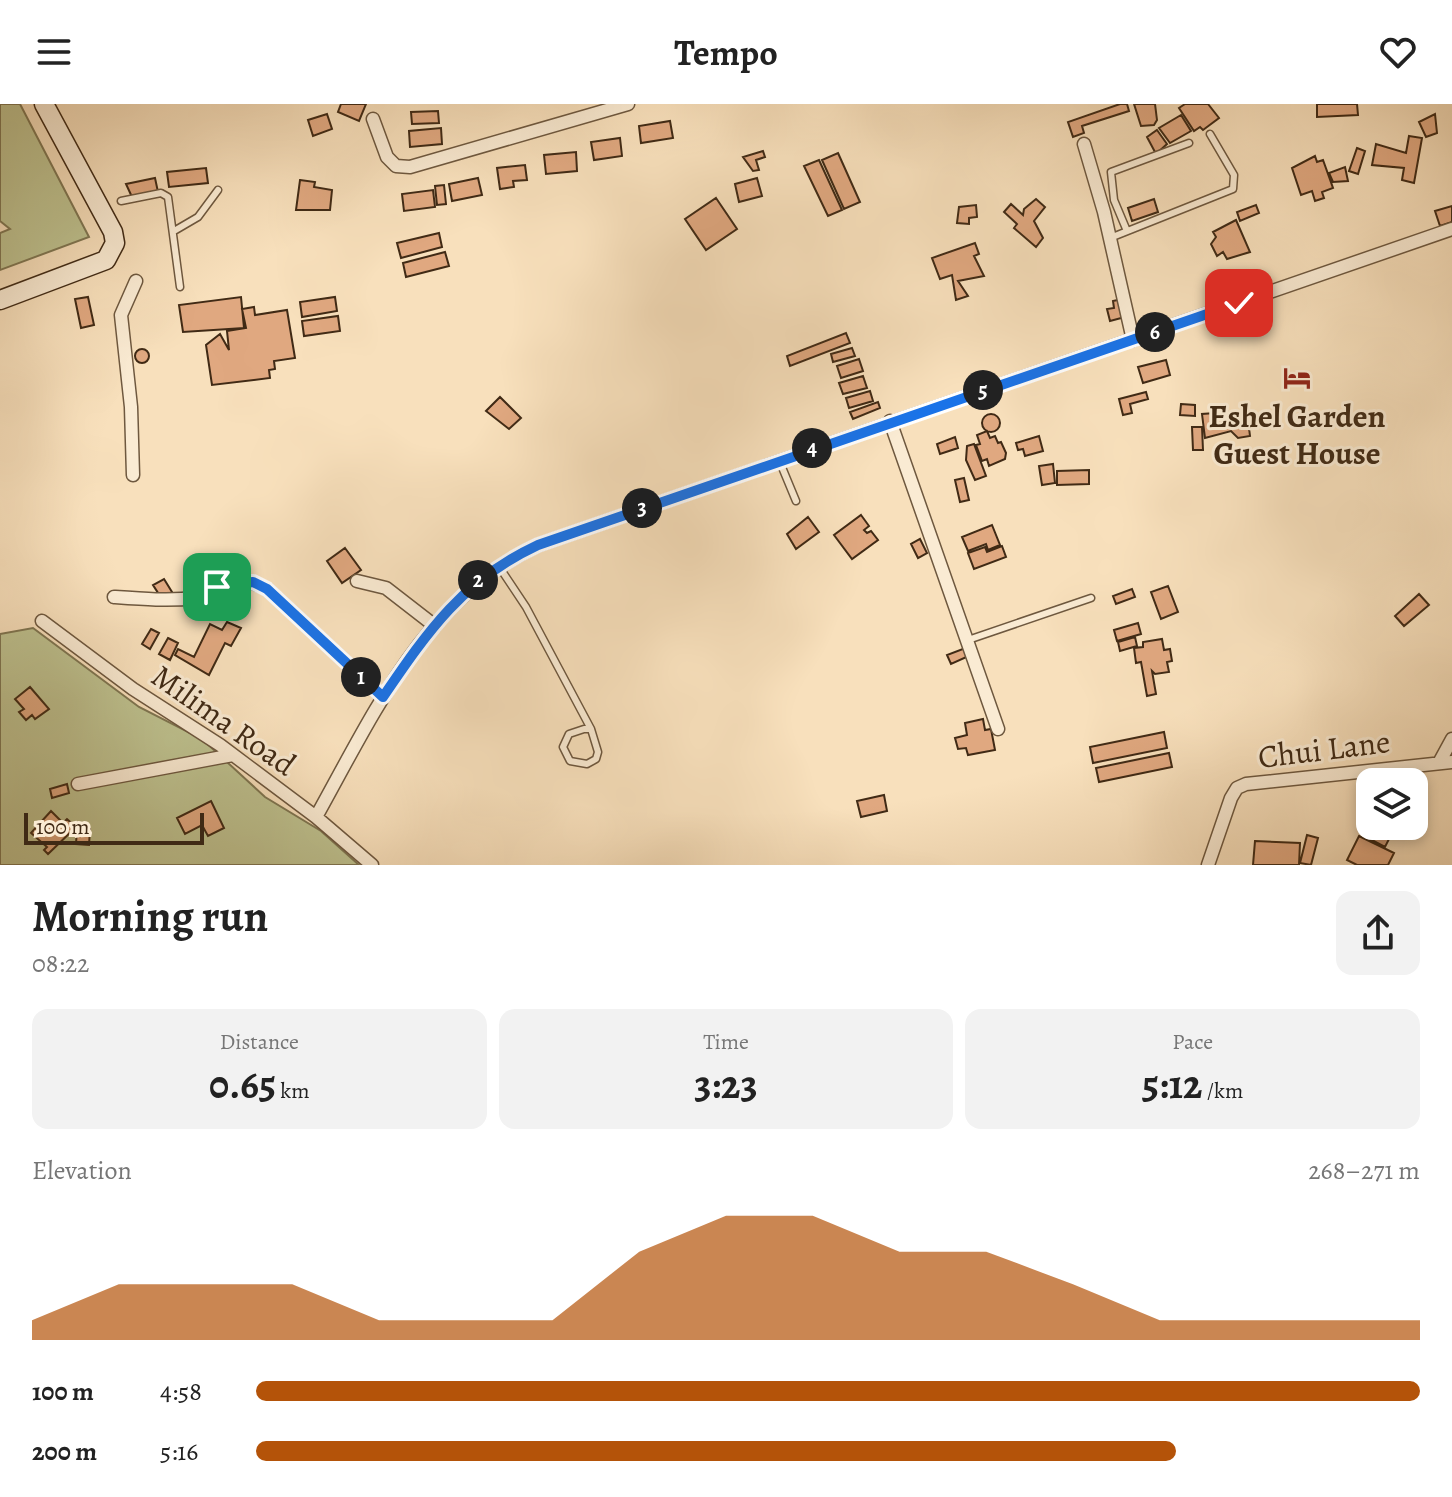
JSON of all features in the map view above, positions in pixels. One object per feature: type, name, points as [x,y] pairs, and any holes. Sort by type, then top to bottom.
[{"type":"street","points":[[0,300],[106,260],[115,243],[113,232],[44,104]]},
{"type":"street","points":[[373,119],[387,157],[396,166],[410,167],[628,104]]},
{"type":"street","points":[[1084,144],[1110,238],[1133,340]]},
{"type":"street","points":[[316,817],[383,697],[435,626],[482,576],[498,565],[538,545],[779,460],[1452,229]]},
{"type":"street","points":[[133,475],[131,407],[121,315],[136,281]]},
{"type":"street","points":[[890,421],[998,729]]},
{"type":"street","points":[[357,581],[386,588],[435,626]]},
{"type":"street","points":[[114,597],[200,598],[217,587],[253,582],[267,589],[383,697]]},
{"type":"street","name":"Milima Road","points":[[42,621],[133,689],[233,755],[316,817],[372,865]]},
{"type":"street","points":[[1446,762],[1452,739]]},
{"type":"street","points":[[78,784],[233,755]]},
{"type":"street","name":"Chui Lane","points":[[1208,865],[1231,798],[1237,788],[1246,784],[1446,762]]},
{"type":"lane","points":[[1110,238],[1233,189],[1234,175],[1210,134]]},
{"type":"lane","points":[[1127,231],[1114,200],[1111,172],[1189,143]]},
{"type":"lane","points":[[174,231],[198,217],[218,190]]},
{"type":"lane","points":[[121,201],[166,194],[174,231],[180,287]]},
{"type":"lane","points":[[779,460],[796,501]]},
{"type":"lane","points":[[498,565],[526,607],[591,729],[598,752],[596,759],[587,764],[570,761],[565,754],[565,739],[569,734],[591,729]]},
{"type":"lane","points":[[968,640],[1091,598]]},
{"type":"green space","points":[[0,104],[20,104],[89,237],[0,270],[0,233],[10,229],[0,221]]},
{"type":"green space","points":[[33,628],[139,707],[202,739],[265,797],[321,831],[359,865],[0,865],[0,634]]},
{"type":"building","points":[[341,104],[366,104],[359,121],[338,112]]},
{"type":"building","points":[[1127,104],[1129,111],[1082,126],[1084,133],[1073,137],[1068,122]]},
{"type":"building","points":[[1134,104],[1155,104],[1157,120],[1154,125],[1141,126]]},
{"type":"building","points":[[1185,104],[1208,104],[1219,118],[1203,130],[1200,127],[1194,131],[1179,108]]},
{"type":"building","points":[[1317,104],[1357,104],[1358,115],[1317,117]]},
{"type":"building","points":[[438,111],[439,123],[412,124],[411,112]]},
{"type":"building","points":[[327,114],[332,129],[313,136],[308,120]]},
{"type":"building","points":[[1435,114],[1437,133],[1426,137],[1419,122]]},
{"type":"building","points":[[1181,115],[1191,131],[1170,143],[1159,128]]},
{"type":"building","points":[[670,121],[673,138],[641,143],[639,126]]},
{"type":"building","points":[[441,128],[442,144],[410,147],[409,131]]},
{"type":"building","points":[[1157,130],[1167,144],[1156,154],[1147,137]]},
{"type":"building","points":[[1409,136],[1422,138],[1414,183],[1402,180],[1404,168],[1372,165],[1376,144],[1406,153]]},
{"type":"building","points":[[620,138],[622,156],[594,160],[591,142]]},
{"type":"building","points":[[1357,148],[1365,151],[1358,174],[1349,171]]},
{"type":"building","points":[[763,151],[765,157],[756,160],[759,170],[753,171],[743,157]]},
{"type":"building","points":[[576,152],[577,171],[546,174],[544,155]]},
{"type":"building","points":[[838,153],[860,202],[844,209],[822,160]]},
{"type":"building","points":[[1315,156],[1317,162],[1323,160],[1333,188],[1322,192],[1324,198],[1315,201],[1312,191],[1301,195],[1292,168]]},
{"type":"building","points":[[819,160],[842,210],[828,216],[804,166]]},
{"type":"building","points":[[525,165],[527,180],[513,181],[514,187],[500,189],[497,168]]},
{"type":"building","points":[[1345,167],[1348,181],[1333,182],[1329,173]]},
{"type":"building","points":[[206,168],[208,183],[169,187],[167,172]]},
{"type":"building","points":[[155,178],[158,192],[132,197],[126,184]]},
{"type":"building","points":[[478,178],[482,195],[452,201],[449,184]]},
{"type":"building","points":[[757,178],[762,196],[739,202],[735,184]]},
{"type":"building","points":[[300,180],[315,182],[314,187],[332,190],[330,210],[296,210]]},
{"type":"building","points":[[444,185],[446,204],[437,205],[435,186]]},
{"type":"building","points":[[433,190],[435,207],[404,211],[402,194]]},
{"type":"building","points":[[716,198],[737,229],[706,250],[685,219]]},
{"type":"building","points":[[1036,199],[1045,207],[1034,221],[1043,238],[1036,247],[1014,228],[1017,224],[1004,212],[1011,204],[1023,215],[1024,209]]},
{"type":"building","points":[[1154,199],[1158,212],[1132,221],[1128,208]]},
{"type":"building","points":[[976,205],[977,217],[969,218],[969,224],[957,223],[959,207]]},
{"type":"building","points":[[1256,205],[1259,213],[1240,221],[1237,212]]},
{"type":"building","points":[[1452,206],[1452,222],[1440,226],[1435,211]]},
{"type":"building","points":[[1236,220],[1250,252],[1227,259],[1223,252],[1217,256],[1211,244],[1216,237],[1213,232]]},
{"type":"building","points":[[439,233],[442,247],[401,258],[397,243]]},
{"type":"building","points":[[975,243],[979,254],[974,256],[984,276],[958,281],[968,296],[956,300],[952,275],[940,279],[932,258]]},
{"type":"building","points":[[445,252],[449,266],[406,277],[403,263]]},
{"type":"building","points":[[88,297],[94,325],[81,328],[75,299]]},
{"type":"building","points":[[241,297],[244,328],[183,332],[179,305]]},
{"type":"building","points":[[335,297],[337,311],[302,317],[300,302]]},
{"type":"building","points":[[1122,299],[1125,317],[1110,321],[1107,309],[1114,308],[1113,301]]},
{"type":"building","points":[[254,307],[255,315],[287,310],[295,358],[274,361],[275,369],[269,370],[270,378],[212,385],[206,345],[220,334],[229,350],[227,331],[246,328],[242,309]]},
{"type":"building","points":[[338,316],[340,331],[304,336],[302,321]]},
{"type":"building","points":[[846,333],[850,343],[790,366],[787,356]]},
{"type":"building","points":[[852,348],[855,356],[833,362],[831,354]]},
{"type":"building","points":[[142,349],[149,356],[142,363],[135,356]]},
{"type":"building","points":[[859,359],[863,371],[841,378],[837,366]]},
{"type":"building","points":[[1166,360],[1170,375],[1143,383],[1138,367]]},
{"type":"building","points":[[863,376],[867,388],[843,394],[839,383]]},
{"type":"building","points":[[870,391],[873,401],[849,408],[846,398]]},
{"type":"building","points":[[1146,392],[1148,399],[1130,404],[1132,413],[1123,415],[1119,399]]},
{"type":"building","points":[[500,397],[521,418],[509,429],[486,411]]},
{"type":"building","points":[[878,402],[880,408],[853,419],[850,412]]},
{"type":"building","points":[[1181,404],[1195,405],[1195,416],[1180,415]]},
{"type":"building","points":[[1227,410],[1228,417],[1247,412],[1250,436],[1238,438],[1231,431],[1205,438],[1202,414],[1215,413],[1215,417],[1219,417],[1218,411]]},
{"type":"building","points":[[991,414],[1000,423],[991,432],[982,423]]},
{"type":"building","points":[[1192,427],[1202,427],[1203,450],[1193,450]]},
{"type":"building","points":[[987,431],[990,438],[995,436],[998,443],[1001,442],[1006,453],[1005,459],[989,466],[987,459],[982,461],[976,445],[980,444],[977,435]]},
{"type":"building","points":[[1039,436],[1043,451],[1025,456],[1023,449],[1018,450],[1016,443]]},
{"type":"building","points":[[955,437],[958,448],[940,454],[937,444]]},
{"type":"building","points":[[974,444],[986,476],[975,480],[966,460],[967,446]]},
{"type":"building","points":[[1053,464],[1055,483],[1042,485],[1039,466]]},
{"type":"building","points":[[1089,470],[1089,484],[1057,485],[1057,471]]},
{"type":"building","points":[[964,478],[969,500],[960,502],[955,480]]},
{"type":"building","points":[[861,515],[869,526],[864,530],[867,533],[871,531],[878,540],[852,559],[834,535]]},
{"type":"building","points":[[808,517],[819,532],[796,549],[787,534]]},
{"type":"building","points":[[992,525],[1000,545],[988,550],[986,544],[968,551],[962,537]]},
{"type":"building","points":[[920,539],[927,553],[918,558],[911,544]]},
{"type":"building","points":[[1002,546],[1006,557],[974,569],[968,553],[985,547],[987,552]]},
{"type":"building","points":[[345,548],[361,570],[342,583],[327,561]]},
{"type":"building","points":[[164,579],[172,592],[162,599],[153,585]]},
{"type":"building","points":[[1168,586],[1178,612],[1161,619],[1151,592]]},
{"type":"building","points":[[1132,589],[1135,597],[1116,604],[1113,596]]},
{"type":"building","points":[[1419,594],[1429,605],[1404,626],[1395,616]]},
{"type":"building","points":[[227,622],[241,628],[231,646],[225,643],[209,675],[175,655],[178,649],[194,657],[210,624],[222,630]]},
{"type":"building","points":[[1138,623],[1141,634],[1117,641],[1114,630]]},
{"type":"building","points":[[151,629],[159,633],[150,649],[142,644]]},
{"type":"building","points":[[1135,637],[1137,646],[1120,651],[1118,642]]},
{"type":"building","points":[[168,638],[178,643],[170,660],[159,654]]},
{"type":"building","points":[[1162,639],[1164,650],[1170,649],[1172,661],[1167,662],[1169,672],[1155,674],[1152,671],[1156,694],[1147,696],[1141,662],[1136,663],[1134,648],[1143,647],[1143,642]]},
{"type":"building","points":[[968,647],[971,655],[951,664],[947,655]]},
{"type":"building","points":[[30,687],[49,709],[35,719],[32,715],[26,720],[19,712],[24,709],[15,699]]},
{"type":"building","points":[[983,719],[985,730],[991,729],[995,750],[968,755],[966,748],[958,749],[955,738],[967,735],[965,723]]},
{"type":"building","points":[[1164,732],[1167,748],[1093,763],[1090,747]]},
{"type":"building","points":[[1169,753],[1172,767],[1099,782],[1096,768]]},
{"type":"building","points":[[67,784],[69,793],[52,798],[50,789]]},
{"type":"building","points":[[884,795],[887,811],[861,817],[857,801]]},
{"type":"building","points":[[211,801],[224,828],[208,836],[202,825],[185,834],[177,818]]},
{"type":"building","points":[[51,811],[63,823],[67,819],[76,827],[48,854],[44,850],[47,847],[31,833]]},
{"type":"building","points":[[77,828],[90,829],[89,845],[76,844]]},
{"type":"building","points":[[1307,835],[1318,838],[1311,865],[1300,863]]},
{"type":"building","points":[[1357,840],[1367,840],[1394,853],[1388,865],[1357,865],[1347,860]]},
{"type":"building","points":[[1372,840],[1388,840],[1385,847]]},
{"type":"building","points":[[1255,841],[1300,843],[1299,865],[1253,865]]},
{"type":"place","name":"Eshel Garden Guest House","points":[[1297,378]]},
{"type":"route","points":[[217,587],[253,582],[267,589],[383,697],[421,642],[482,576],[538,545],[1239,303]]}]
